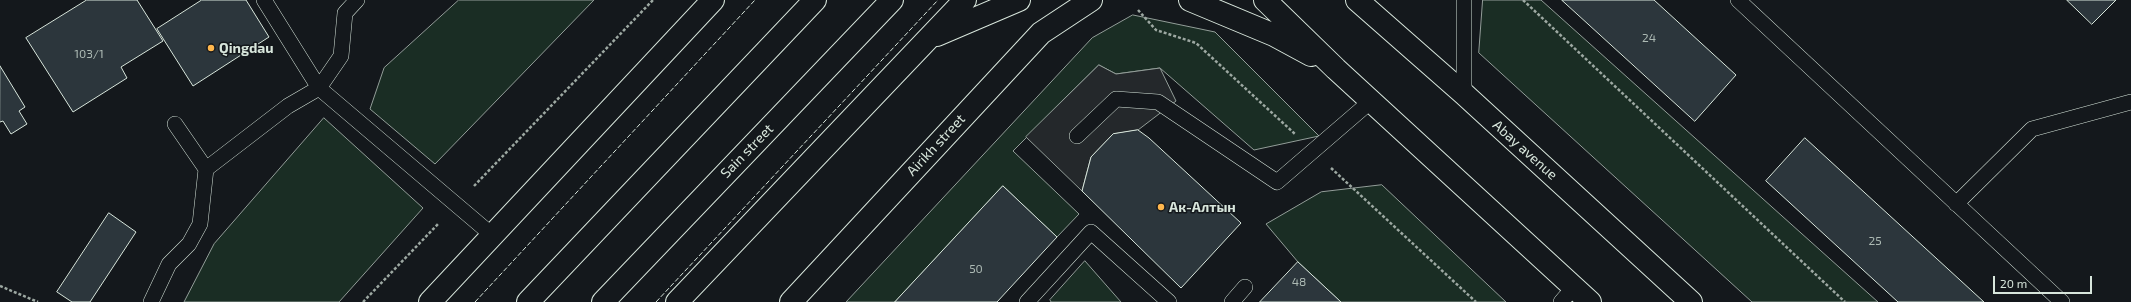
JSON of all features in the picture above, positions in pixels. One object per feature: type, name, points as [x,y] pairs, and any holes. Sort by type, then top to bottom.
[{"type":"main road","points":[[430,302],[713,0]]},
{"type":"main road","points":[[528,302],[815,0]]},
{"type":"main road","name":"Sain street","points":[[603,302],[892,0]]},
{"type":"main road","points":[[677,302],[930,38],[964,0]]},
{"type":"main road","points":[[930,38],[1019,0]]},
{"type":"main road","name":"Airikh street","points":[[791,302],[1041,33],[1090,0]]},
{"type":"main road","points":[[1190,0],[1274,34],[1336,69]]},
{"type":"main road","points":[[1265,0],[1371,101],[1568,294],[1590,302]]},
{"type":"main road","name":"Abay avenue","points":[[1357,0],[1464,94],[1691,302]]},
{"type":"main road","points":[[1377,0],[1428,63]]},
{"type":"lane","points":[[264,0],[319,88],[492,235]]},
{"type":"lane","points":[[206,169],[288,106],[319,88],[341,56],[344,13],[357,0]]},
{"type":"lane","points":[[1464,0],[1464,94]]},
{"type":"lane","points":[[1738,0],[2062,302]]},
{"type":"lane","points":[[1076,136],[1116,99],[1158,102],[1277,182],[1371,101]]},
{"type":"lane","points":[[1956,204],[2032,129],[2131,102]]},
{"type":"lane","points":[[152,302],[169,264],[189,244],[200,224],[206,169],[175,124]]},
{"type":"lane","points":[[1027,302],[1091,232],[1169,302]]},
{"type":"lane","points":[[1232,302],[1246,287]]},
{"type":"path","points":[[363,302],[653,0]]},
{"type":"path","points":[[1523,0],[1845,302]]},
{"type":"path","points":[[0,286],[38,302]]},
{"type":"green space","points":[[459,0],[594,0],[435,164],[370,109],[384,68]]},
{"type":"green space","points":[[1483,0],[1541,0],[1878,302],[1752,302],[1479,53]]},
{"type":"green space","points":[[1133,15],[1215,32],[1319,136],[1254,150],[1160,68],[1116,74],[1099,65],[1013,151],[1079,214],[1057,237],[1003,186],[895,302],[846,302],[1092,38]]},
{"type":"green space","points":[[324,118],[423,208],[339,302],[184,302],[214,244]]},
{"type":"green space","points":[[1382,185],[1506,302],[1341,302],[1298,262],[1266,224],[1321,192]]},
{"type":"green space","points":[[1085,261],[1121,302],[1051,302],[1050,300]]},
{"type":"shaded area","points":[[1099,65],[1116,74],[1160,68],[1176,101],[1138,130],[1113,134],[1091,157],[1082,191],[1026,137]]},
{"type":"building","points":[[87,0],[137,0],[163,41],[121,67],[127,78],[73,112],[26,38]]},
{"type":"building","name":"Qingdau","points":[[202,0],[246,0],[269,37],[193,86],[157,29]]},
{"type":"building","points":[[1562,0],[1654,0],[1736,75],[1695,121]]},
{"type":"building","points":[[2067,0],[2116,0],[2092,24]]},
{"type":"building","points":[[0,66],[25,107],[19,111],[27,124],[11,134],[3,121],[0,122]]},
{"type":"building","name":"Ак-Алтын","points":[[1138,130],[1149,138],[1241,223],[1181,288],[1082,191],[1091,157],[1113,134]]},
{"type":"building","points":[[1805,138],[1984,302],[1898,302],[1766,181]]},
{"type":"building","points":[[1003,186],[1057,237],[997,302],[895,302]]},
{"type":"building","points":[[109,213],[136,232],[90,302],[72,302],[57,292]]},
{"type":"building","points":[[1298,262],[1341,302],[1260,302]]},
{"type":"fence","points":[[475,302],[755,0]]},
{"type":"fence","points":[[656,302],[938,0]]},
{"type":"place","name":"Qingdau","points":[[211,48]]},
{"type":"place","name":"Ак-Алтын","points":[[1161,207]]}]
